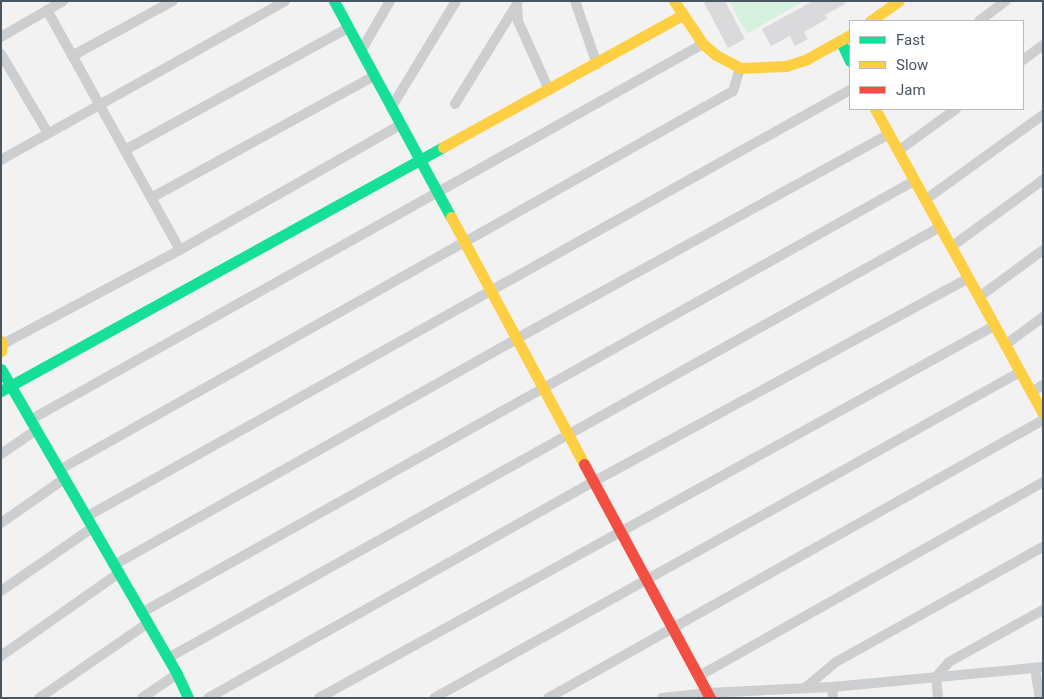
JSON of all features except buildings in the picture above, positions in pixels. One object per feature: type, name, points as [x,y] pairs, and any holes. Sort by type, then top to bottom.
[{"type":"street","points":[[1,37],[63,1]]},
{"type":"street","points":[[72,56],[172,1]]},
{"type":"street","points":[[1,160],[285,1]]},
{"type":"street","points":[[334,1],[709,695]]},
{"type":"street","points":[[361,51],[390,1]]},
{"type":"street","points":[[391,108],[456,1]]},
{"type":"street","points":[[575,1],[598,64]]},
{"type":"street","points":[[674,1],[703,44],[716,55],[740,68],[786,66],[807,59],[846,38],[849,55]]},
{"type":"street","points":[[871,20],[899,1]]},
{"type":"street","points":[[980,20],[1006,1]]},
{"type":"street","points":[[517,3],[518,21],[549,90]]},
{"type":"street","points":[[455,104],[517,3]]},
{"type":"street","points":[[47,10],[180,250]]},
{"type":"street","points":[[6,388],[598,64],[682,15]]},
{"type":"street","points":[[125,150],[348,28]]},
{"type":"street","points":[[1,454],[33,425],[703,44]]},
{"type":"street","points":[[1024,59],[1043,45]]},
{"type":"street","points":[[1,54],[48,133]]},
{"type":"street","points":[[1,523],[61,475],[733,91],[740,68]]},
{"type":"street","points":[[152,198],[374,76]]},
{"type":"street","points":[[1,591],[89,522],[490,292],[849,91]]},
{"type":"street","points":[[876,110],[1043,413]]},
{"type":"street","points":[[898,151],[955,110]]},
{"type":"street","points":[[925,200],[1043,115]]},
{"type":"street","points":[[2,345],[180,250],[400,125]]},
{"type":"street","points":[[1,656],[116,569],[516,339],[888,134]]},
{"type":"street","points":[[951,247],[1043,180]]},
{"type":"street","points":[[39,698],[144,618],[542,388],[914,181]]},
{"type":"street","points":[[168,658],[940,227]]},
{"type":"street","points":[[979,297],[1043,250]]},
{"type":"street","points":[[208,698],[593,482],[968,278]]},
{"type":"street","points":[[1005,345],[1043,317]]},
{"type":"street","points":[[319,698],[994,326]]},
{"type":"street","points":[[1,370],[6,388],[33,425],[168,658],[188,698]]},
{"type":"street","points":[[434,698],[1020,372]]},
{"type":"street","points":[[1031,393],[1043,385]]},
{"type":"street","points":[[548,698],[1043,420]]},
{"type":"street","points":[[699,676],[1043,482]]},
{"type":"street","points":[[805,688],[836,662],[1043,546]]},
{"type":"street","points":[[938,698],[936,677],[949,662],[1043,610]]},
{"type":"street","points":[[662,698],[805,688],[832,692],[936,677],[1039,668],[1040,698]]},
{"type":"street","points":[[142,698],[177,674]]},
{"type":"green space","points":[[729,1],[804,1],[747,34]]},
{"type":"traffic: fast","points":[[334,1],[451,217]]},
{"type":"traffic: fast","points":[[841,42],[849,59]]},
{"type":"traffic: fast","points":[[1,391],[443,147]]},
{"type":"traffic: fast","points":[[1,369],[177,674],[188,698]]},
{"type":"traffic: slow","points":[[674,1],[703,44],[716,55],[740,68],[786,66],[807,59],[849,36]]},
{"type":"traffic: slow","points":[[871,20],[899,1]]},
{"type":"traffic: slow","points":[[443,147],[682,15]]},
{"type":"traffic: slow","points":[[876,110],[1043,413]]},
{"type":"traffic: slow","points":[[451,217],[584,464]]},
{"type":"traffic: slow","points":[[1,341],[1,351]]},
{"type":"traffic: jam","points":[[584,464],[710,698]]}]
